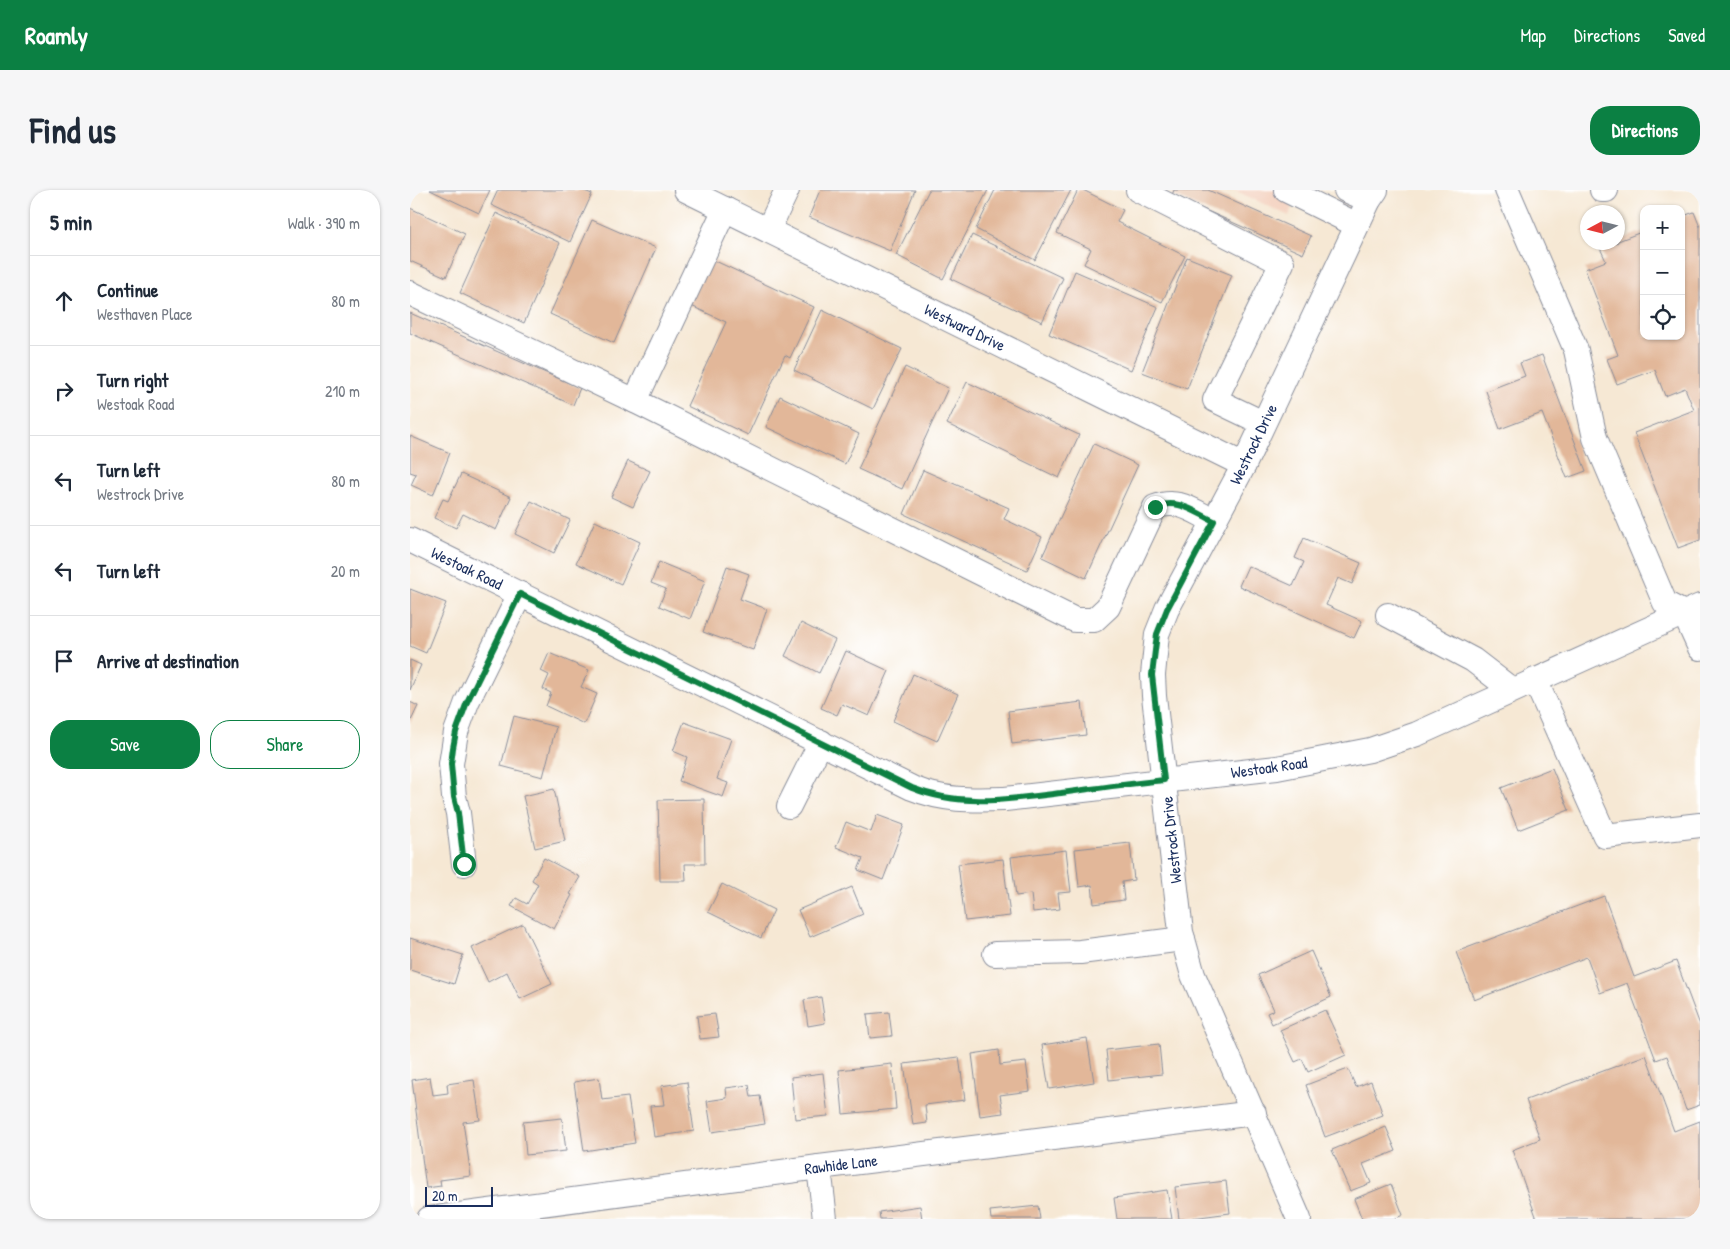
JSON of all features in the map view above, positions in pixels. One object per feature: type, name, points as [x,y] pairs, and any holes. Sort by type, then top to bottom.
[{"type":"street","name":"Westward Drive","points":[[686,190],[1244,465]]},
{"type":"street","points":[[768,230],[787,190]]},
{"type":"street","points":[[1138,190],[1282,263],[1215,400],[1264,423]]},
{"type":"street","points":[[1286,190],[1357,224]]},
{"type":"street","points":[[1346,190],[1373,195]]},
{"type":"street","points":[[1507,190],[1576,350],[1595,438],[1665,603],[1692,609],[1700,648]]},
{"type":"street","name":"Westrock Drive","points":[[1299,1219],[1193,975],[1183,939],[1152,675],[1157,634],[1167,609],[1244,465],[1357,224],[1373,195]]},
{"type":"street","points":[[636,401],[726,209]]},
{"type":"street","points":[[410,293],[636,401],[1075,620],[1094,620],[1108,607],[1155,507],[1165,503],[1176,503],[1214,521]]},
{"type":"street","name":"Westoak Road","points":[[410,540],[912,788],[931,796],[950,799],[1005,799],[1277,768],[1370,750],[1417,734],[1692,609]]},
{"type":"street","points":[[464,864],[451,764],[454,740],[467,702],[520,594]]},
{"type":"street","points":[[1388,615],[1473,660],[1512,690]]},
{"type":"street","points":[[1535,680],[1605,836],[1700,826]]},
{"type":"street","points":[[789,806],[821,742]]},
{"type":"street","points":[[995,954],[1080,952],[1183,939]]},
{"type":"street","name":"Rawhide Lane","points":[[429,1219],[508,1214],[819,1167],[1254,1113]]},
{"type":"street","points":[[819,1167],[826,1219]]},
{"type":"shaded area","points":[[1234,190],[1297,190],[1289,216]]},
{"type":"building","points":[[430,190],[490,190],[479,213]]},
{"type":"building","points":[[498,190],[582,190],[592,194],[570,242],[491,205]]},
{"type":"building","points":[[820,190],[915,190],[890,251],[809,217]]},
{"type":"building","points":[[929,190],[988,190],[943,279],[896,255]]},
{"type":"building","points":[[995,190],[1071,190],[1035,260],[976,229]]},
{"type":"building","points":[[1078,190],[1083,190],[1123,210],[1117,222],[1185,256],[1162,302],[1084,264],[1091,249],[1057,233]]},
{"type":"building","points":[[1174,190],[1208,190],[1311,236],[1303,254],[1172,195]]},
{"type":"building","points":[[410,208],[465,234],[446,277],[410,261]]},
{"type":"building","points":[[1694,212],[1700,227],[1700,540],[1678,548],[1634,433],[1694,410],[1685,388],[1665,396],[1655,370],[1617,384],[1607,359],[1618,355],[1585,269],[1606,261],[1601,250],[1625,250],[1625,238],[1640,233],[1640,340],[1685,340],[1685,215]]},
{"type":"building","points":[[496,213],[560,243],[524,323],[460,293]]},
{"type":"building","points":[[592,220],[656,248],[614,343],[550,314]]},
{"type":"building","points":[[972,235],[1063,278],[1042,322],[951,279]]},
{"type":"building","points":[[1187,257],[1232,275],[1187,389],[1142,372]]},
{"type":"building","points":[[709,258],[814,307],[790,358],[785,355],[748,435],[687,406],[726,322],[687,304]]},
{"type":"building","points":[[1075,271],[1158,307],[1131,370],[1049,334]]},
{"type":"building","points":[[822,310],[902,349],[873,409],[794,370]]},
{"type":"building","points":[[410,313],[580,388],[573,405],[410,333]]},
{"type":"building","points":[[1542,355],[1586,471],[1567,478],[1542,413],[1500,429],[1486,391],[1525,376],[1520,363]]},
{"type":"building","points":[[905,367],[948,388],[902,489],[858,469]]},
{"type":"building","points":[[967,382],[1079,435],[1059,478],[947,424]]},
{"type":"building","points":[[780,396],[859,434],[845,464],[766,427]]},
{"type":"building","points":[[410,436],[450,453],[433,495],[411,485],[416,474],[410,472]]},
{"type":"building","points":[[1094,444],[1138,465],[1086,578],[1042,557]]},
{"type":"building","points":[[628,461],[650,471],[633,507],[611,497]]},
{"type":"building","points":[[923,470],[1009,508],[1004,519],[1042,537],[1027,570],[904,514]]},
{"type":"building","points":[[461,474],[511,497],[496,530],[463,514],[456,528],[434,518],[443,499],[448,501]]},
{"type":"building","points":[[531,501],[570,520],[554,553],[515,534]]},
{"type":"building","points":[[595,521],[640,542],[621,584],[576,563]]},
{"type":"building","points":[[1304,538],[1361,563],[1352,584],[1338,578],[1326,605],[1362,621],[1354,638],[1239,586],[1248,566],[1293,586],[1304,562],[1295,558]]},
{"type":"building","points":[[659,562],[705,581],[690,619],[659,606],[666,589],[651,583]]},
{"type":"building","points":[[727,566],[749,574],[740,599],[767,609],[753,650],[703,632]]},
{"type":"building","points":[[410,589],[446,603],[426,653],[410,646]]},
{"type":"building","points":[[801,623],[835,640],[819,673],[785,656]]},
{"type":"building","points":[[846,651],[889,671],[869,716],[842,704],[837,715],[821,708]]},
{"type":"building","points":[[549,653],[589,670],[581,687],[597,694],[584,724],[546,706],[551,693],[543,689],[549,675],[541,671]]},
{"type":"building","points":[[410,660],[421,665],[410,690]]},
{"type":"building","points":[[913,674],[958,694],[937,741],[893,721]]},
{"type":"building","points":[[410,702],[418,706],[410,723]]},
{"type":"building","points":[[1082,702],[1086,735],[1012,744],[1008,711]]},
{"type":"building","points":[[514,716],[556,727],[543,777],[501,766]]},
{"type":"building","points":[[684,722],[731,739],[717,779],[728,783],[723,797],[679,781],[687,757],[673,751]]},
{"type":"building","points":[[1552,768],[1569,810],[1518,830],[1501,788]]},
{"type":"building","points":[[554,789],[565,841],[535,848],[523,796]]},
{"type":"building","points":[[704,799],[705,864],[685,864],[686,881],[660,881],[658,800]]},
{"type":"building","points":[[877,815],[904,825],[883,880],[858,870],[863,858],[836,847],[846,822],[871,832]]},
{"type":"building","points":[[1130,843],[1134,880],[1122,882],[1124,900],[1094,904],[1092,885],[1079,887],[1075,849]]},
{"type":"building","points":[[1066,850],[1071,892],[1058,893],[1060,909],[1033,912],[1031,894],[1016,896],[1011,857]]},
{"type":"building","points":[[544,858],[580,877],[554,929],[511,906],[516,898],[527,904],[538,884],[532,880]]},
{"type":"building","points":[[1003,859],[1010,916],[965,921],[958,864]]},
{"type":"building","points":[[722,884],[774,910],[761,938],[708,912]]},
{"type":"building","points":[[852,887],[863,914],[810,937],[798,910]]},
{"type":"building","points":[[1604,896],[1634,977],[1676,961],[1700,1025],[1700,1105],[1686,1110],[1667,1056],[1656,1060],[1627,983],[1600,993],[1587,957],[1474,1000],[1456,952]]},
{"type":"building","points":[[523,924],[552,984],[520,999],[507,972],[488,982],[472,948]]},
{"type":"building","points":[[410,938],[463,955],[454,984],[410,970]]},
{"type":"building","points":[[1311,951],[1331,997],[1272,1024],[1267,1013],[1274,1010],[1258,975]]},
{"type":"building","points":[[821,997],[825,1023],[808,1026],[804,1000]]},
{"type":"building","points":[[1325,1010],[1346,1055],[1308,1072],[1302,1059],[1295,1062],[1280,1030]]},
{"type":"building","points":[[889,1012],[892,1036],[870,1038],[867,1014]]},
{"type":"building","points":[[715,1014],[719,1037],[700,1039],[697,1016]]},
{"type":"building","points":[[1087,1038],[1094,1082],[1049,1089],[1042,1045]]},
{"type":"building","points":[[1159,1044],[1162,1074],[1109,1080],[1106,1050]]},
{"type":"building","points":[[999,1050],[1000,1065],[1026,1062],[1030,1091],[1000,1095],[1003,1113],[980,1116],[972,1054]]},
{"type":"building","points":[[1646,1055],[1674,1131],[1700,1121],[1700,1219],[1537,1219],[1512,1150],[1540,1139],[1526,1100]]},
{"type":"building","points":[[959,1057],[965,1100],[925,1105],[927,1123],[913,1125],[904,1064]]},
{"type":"building","points":[[892,1064],[896,1109],[843,1114],[839,1070]]},
{"type":"building","points":[[1348,1069],[1356,1087],[1371,1081],[1383,1115],[1325,1137],[1306,1085]]},
{"type":"building","points":[[823,1073],[828,1116],[795,1119],[791,1077]]},
{"type":"building","points":[[430,1077],[433,1095],[448,1093],[447,1084],[474,1080],[480,1120],[463,1122],[471,1176],[440,1180],[441,1186],[426,1188],[412,1080]]},
{"type":"building","points":[[599,1078],[602,1100],[628,1097],[635,1143],[584,1151],[574,1082]]},
{"type":"building","points":[[687,1082],[694,1131],[654,1137],[650,1106],[664,1105],[661,1086]]},
{"type":"building","points":[[749,1085],[751,1097],[760,1096],[765,1124],[712,1132],[707,1101],[727,1098],[726,1088]]},
{"type":"building","points":[[562,1118],[566,1151],[526,1155],[523,1122]]},
{"type":"building","points":[[1386,1127],[1396,1151],[1363,1164],[1371,1183],[1350,1191],[1332,1150]]},
{"type":"building","points":[[1226,1181],[1230,1213],[1192,1219],[1179,1219],[1175,1187]]},
{"type":"building","points":[[1391,1184],[1403,1215],[1394,1219],[1362,1219],[1354,1199]]},
{"type":"building","points":[[1167,1190],[1172,1219],[1117,1219],[1114,1198]]},
{"type":"building","points":[[920,1206],[922,1219],[880,1219],[879,1212]]},
{"type":"building","points":[[1038,1206],[1040,1219],[991,1219],[990,1211]]},
{"type":"route","points":[[464,864],[451,764],[456,732],[467,702],[520,594],[931,796],[950,799],[1005,799],[1164,780],[1152,675],[1157,634],[1167,609],[1214,521],[1176,503],[1165,503],[1155,507]]}]
